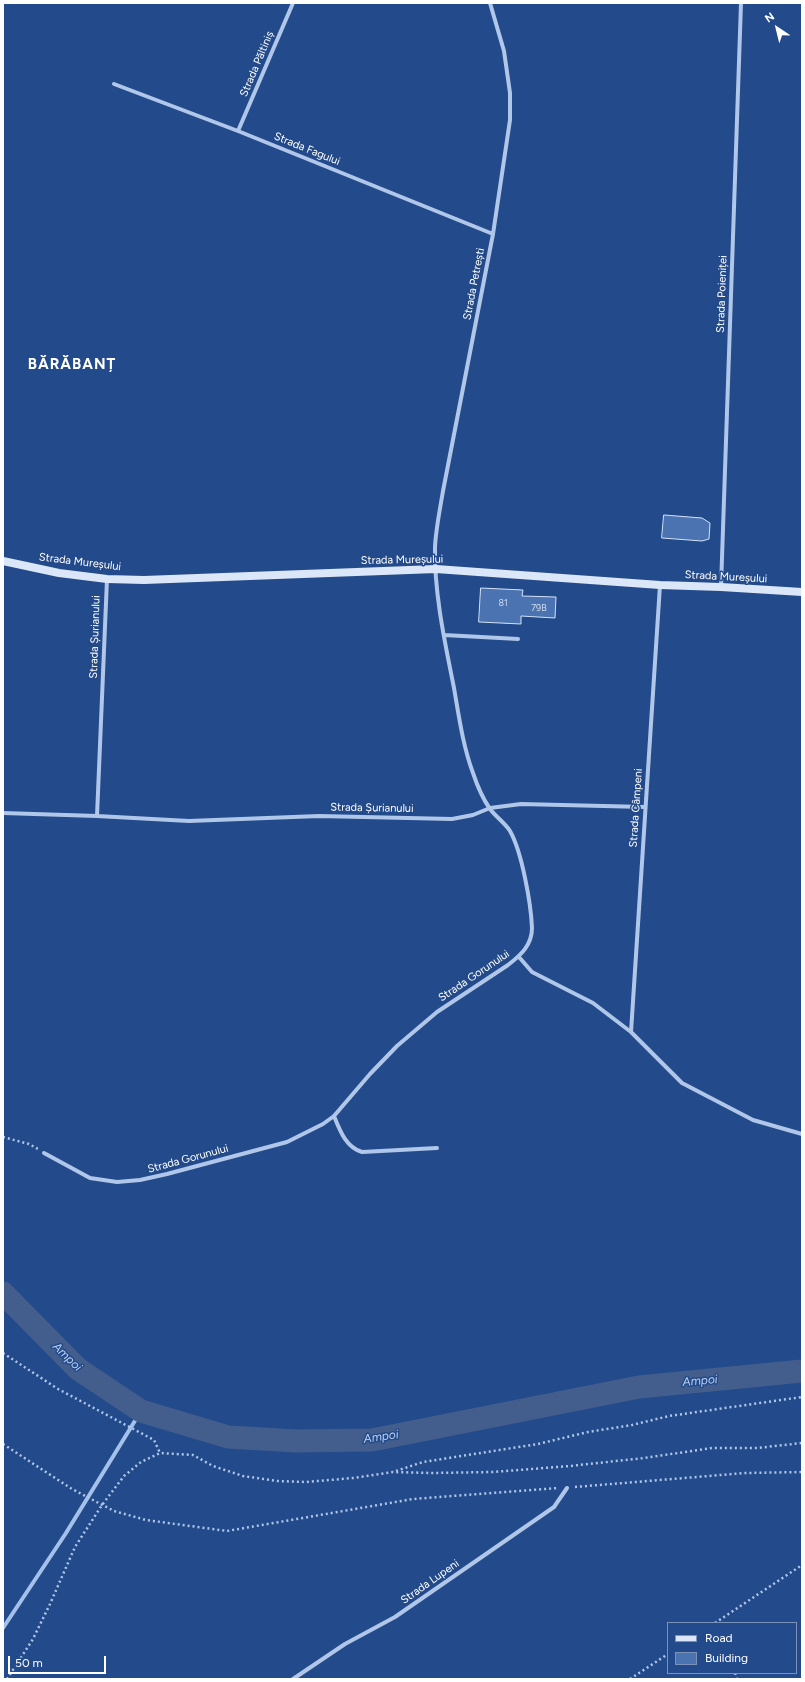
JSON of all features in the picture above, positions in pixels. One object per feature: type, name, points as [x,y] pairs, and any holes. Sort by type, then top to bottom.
[{"type":"street","name":"Strada Păltiniș","points":[[238,131],[293,3]]},
{"type":"street","name":"Strada Petrești","points":[[436,569],[436,530],[493,234],[510,120],[510,93],[504,51],[490,3]]},
{"type":"street","name":"Strada Poieniței","points":[[721,586],[741,3]]},
{"type":"street","name":"Strada Fagului","points":[[114,84],[238,131],[493,234]]},
{"type":"street","name":"Strada Mureșului","points":[[3,561],[59,573],[144,580],[436,569],[660,585],[721,586],[802,592]]},
{"type":"street","name":"Strada Gorunului","points":[[44,1153],[90,1178],[117,1182],[140,1180],[287,1142],[323,1124],[334,1116],[370,1074],[397,1046],[437,1012],[518,957],[528,946],[532,929],[526,882],[516,846],[510,831],[490,808],[473,774],[464,743],[444,635],[436,569]]},
{"type":"street","name":"Strada Șurianului","points":[[97,816],[107,578]]},
{"type":"street","name":"Strada Câmpeni","points":[[631,1032],[660,585]]},
{"type":"street","points":[[444,635],[518,639]]},
{"type":"street","name":"Strada Șurianului","points":[[3,813],[97,816],[189,822],[319,816],[452,819],[473,815],[490,808],[521,804],[645,807]]},
{"type":"street","points":[[518,957],[532,972],[593,1003],[631,1032],[682,1083],[698,1093],[753,1120],[802,1134]]},
{"type":"street","points":[[334,1116],[339,1130],[347,1142],[353,1149],[362,1152],[437,1148]]},
{"type":"street","name":"Strada Lupeni","points":[[293,1679],[345,1644],[395,1617],[554,1507],[567,1488]]},
{"type":"path","points":[[3,1137],[29,1144],[44,1153]]},
{"type":"path","points":[[3,1353],[58,1389],[154,1440],[160,1452]]},
{"type":"path","points":[[7,1679],[33,1639],[75,1547],[102,1505],[124,1476],[141,1462],[160,1452],[193,1455],[213,1466],[243,1476],[277,1481],[306,1482],[353,1478],[393,1472],[423,1462],[538,1444],[588,1432],[632,1425],[669,1416],[802,1397]]},
{"type":"path","points":[[393,1472],[493,1472],[644,1458],[712,1448],[757,1448],[802,1443]]},
{"type":"path","points":[[3,1444],[72,1489],[114,1511],[146,1520],[227,1531],[413,1499],[745,1473],[802,1472]]},
{"type":"path","points":[[717,1622],[802,1565]]},
{"type":"path","points":[[630,1679],[667,1655]]},
{"type":"building","points":[[664,515],[702,518],[710,523],[709,539],[702,541],[662,538]]},
{"type":"building","points":[[481,588],[523,590],[522,596],[556,597],[555,618],[521,616],[521,624],[479,622]]},
{"type":"waterway","name":"Ampoi","points":[[3,1293],[78,1369],[141,1411],[228,1437],[296,1441],[372,1440],[639,1387],[802,1371]]},
{"type":"waterway","points":[[3,1628],[66,1533],[141,1411]]},
{"type":"district","name":"BĂRĂBANȚ","points":[[72,365]]}]
